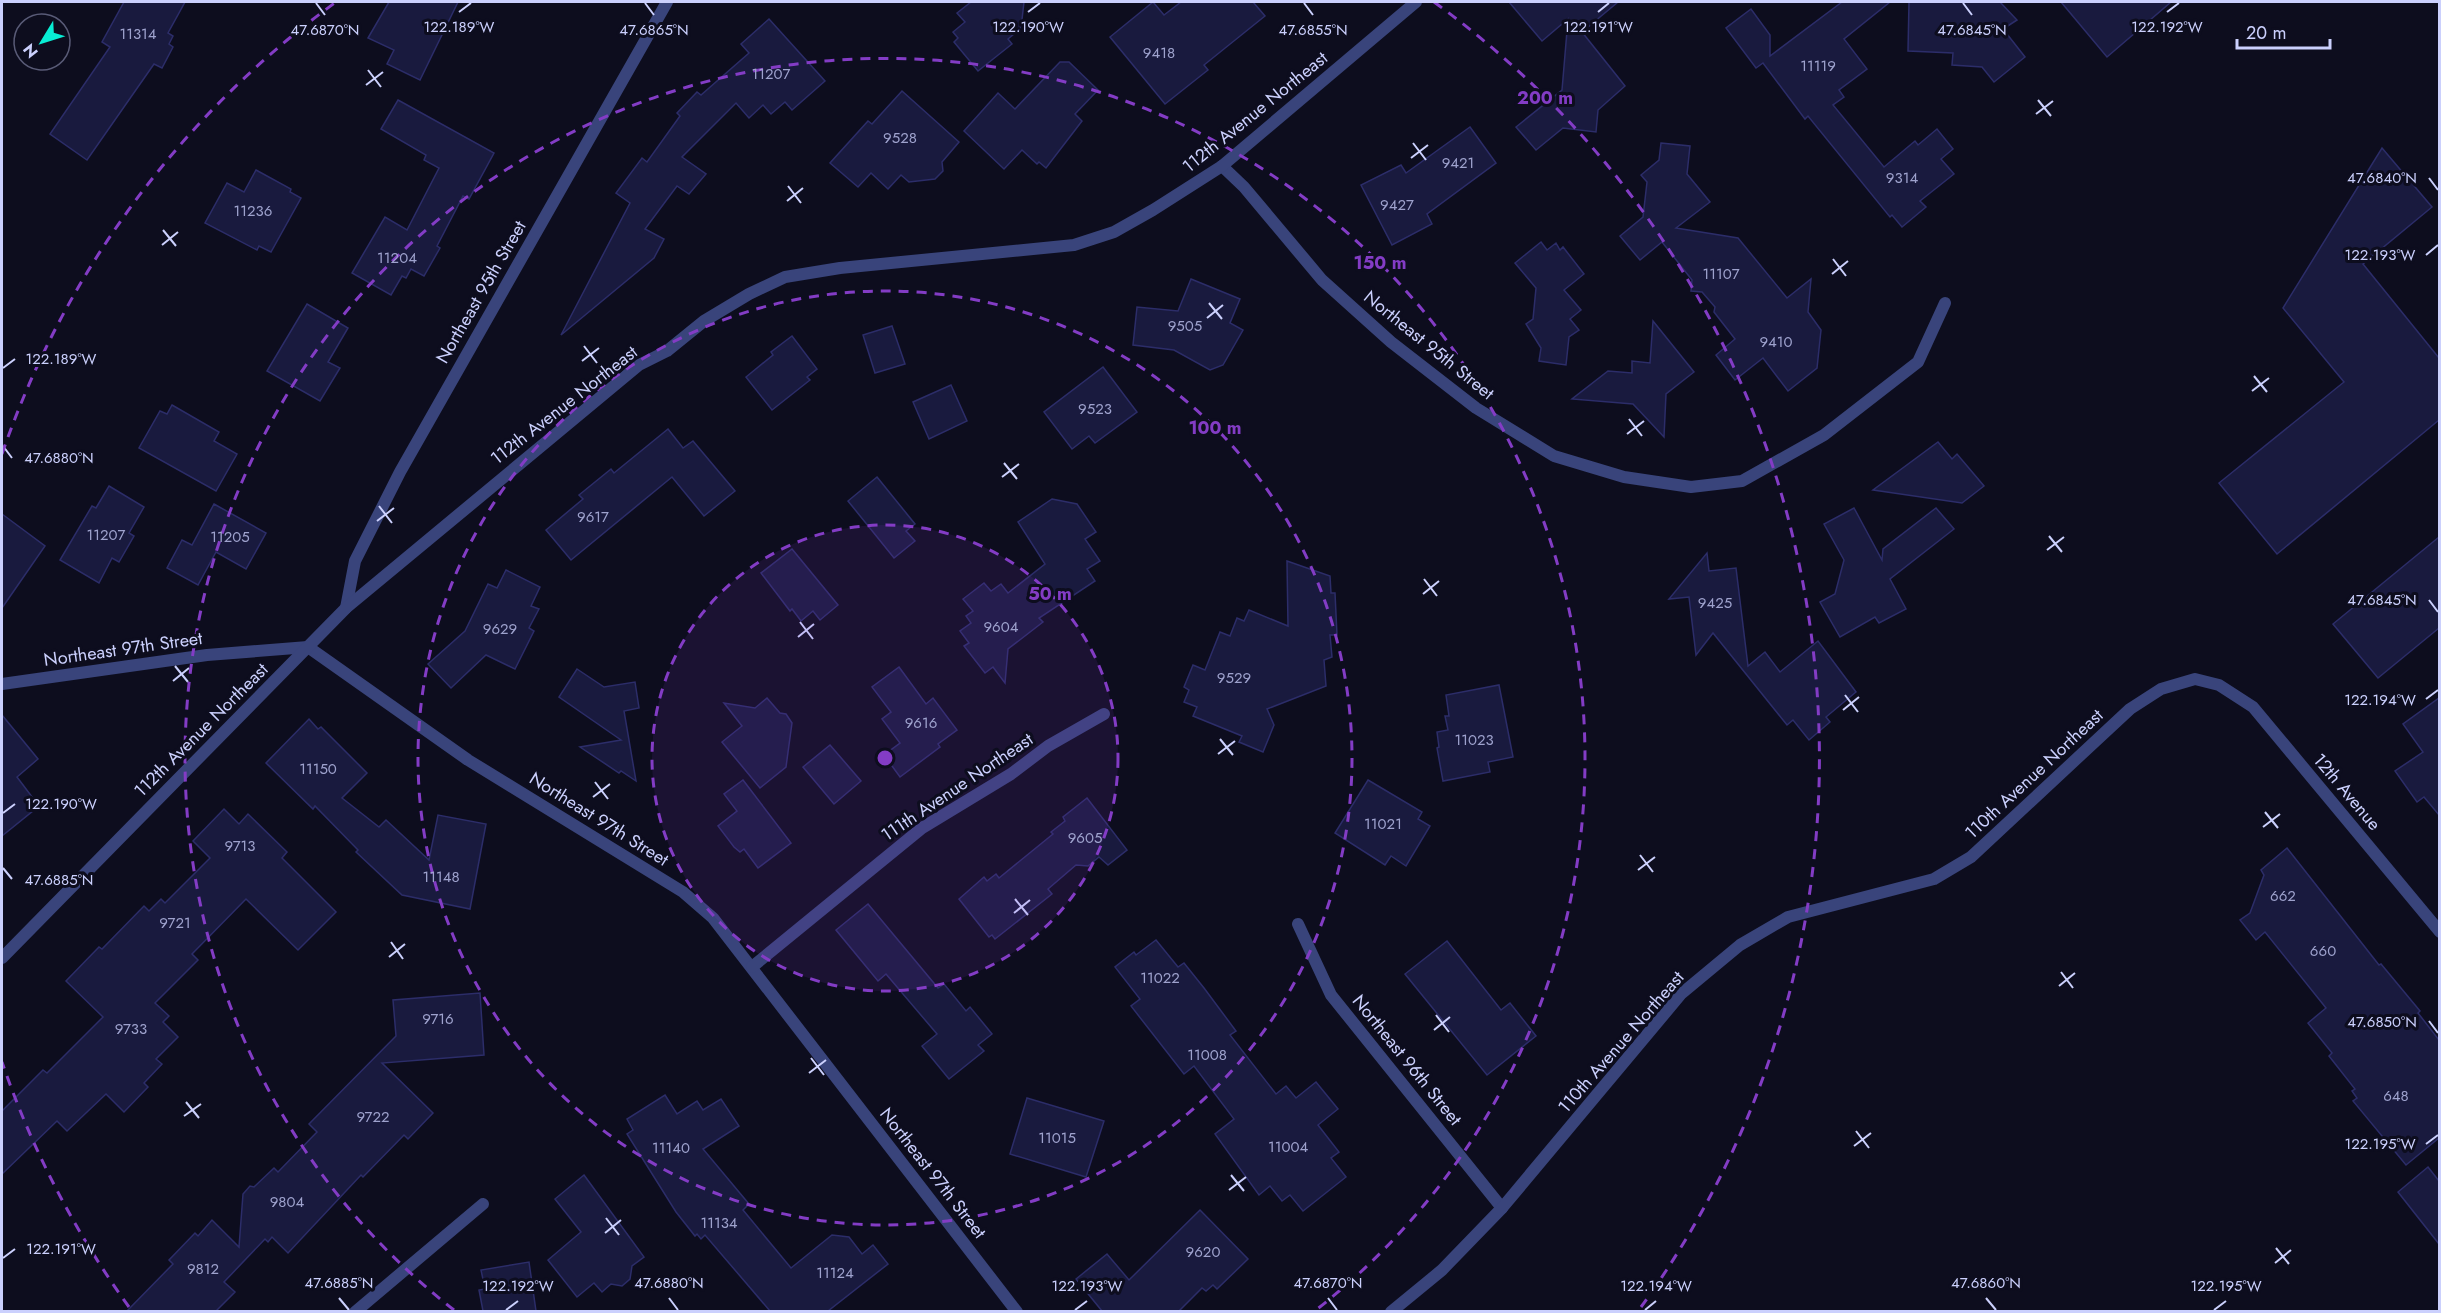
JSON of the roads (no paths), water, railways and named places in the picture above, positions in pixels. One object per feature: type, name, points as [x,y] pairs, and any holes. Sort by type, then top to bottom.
[{"type":"street","name":"Northeast 95th Street","points":[[346,608],[355,561],[400,472],[667,2]]},
{"type":"street","name":"112th Avenue Northeast","points":[[2,958],[346,608],[639,365],[667,351],[704,321],[749,294],[785,277],[840,268],[1074,245],[1114,232],[1154,210],[1222,166],[1416,2]]},
{"type":"street","name":"Northeast 95th Street","points":[[1222,166],[1244,187],[1322,280],[1390,342],[1476,408],[1554,456],[1624,477],[1691,487],[1742,481],[1824,435],[1917,362],[1945,303]]},
{"type":"street","name":"Northeast 97th Street","points":[[2,684],[207,655],[308,647],[468,760],[683,892],[712,918],[1017,1311]]},
{"type":"street","name":"110th Avenue Northeast","points":[[1391,1311],[1442,1270],[1502,1208],[1681,994],[1740,945],[1788,917],[1934,879],[1971,857],[2130,709],[2161,689],[2195,679],[2219,685]]},
{"type":"street","name":"12th Avenue","points":[[2219,685],[2253,707],[2439,932]]},
{"type":"street","name":"111th Avenue Northeast","points":[[752,967],[922,828],[1011,774],[1048,746],[1104,714]]},
{"type":"street","name":"Northeast 96th Street","points":[[1298,924],[1331,995],[1502,1208]]},
{"type":"street","points":[[356,1311],[483,1204]]}]
